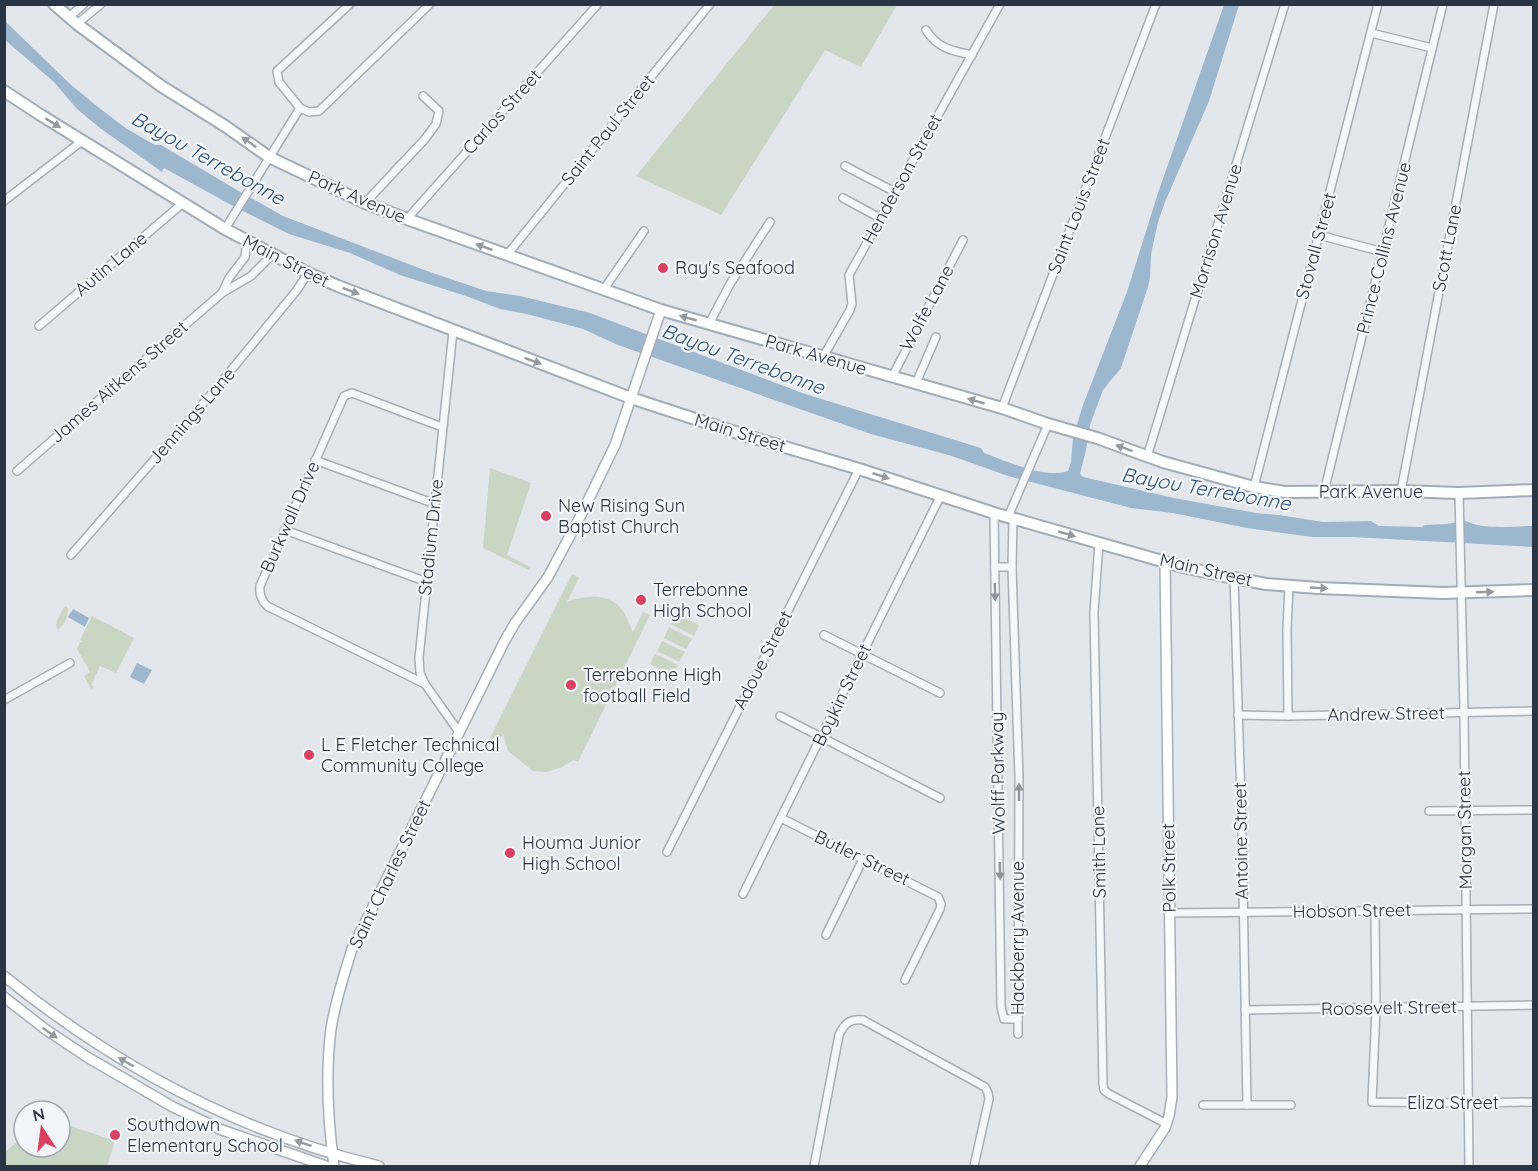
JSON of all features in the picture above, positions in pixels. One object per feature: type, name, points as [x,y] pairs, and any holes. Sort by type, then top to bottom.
[{"type":"main road","name":"Park Avenue","points":[[54,4],[161,87],[225,126],[269,157],[365,203],[661,310],[1002,408],[1147,456],[1254,487],[1285,492],[1341,490],[1459,493],[1533,490]]},
{"type":"main road","name":"Main Street","points":[[4,91],[225,229],[308,273],[631,398],[744,435],[1011,518],[1165,562],[1234,578],[1266,584],[1330,588],[1461,593],[1533,590]]},
{"type":"street","points":[[73,21],[84,4]]},
{"type":"street","points":[[73,21],[101,4]]},
{"type":"street","points":[[350,4],[277,71],[279,82],[300,108],[309,112],[319,111],[430,4]]},
{"type":"street","name":"Carlos Street","points":[[406,219],[598,4]]},
{"type":"street","name":"Saint Paul Street","points":[[507,255],[710,4]]},
{"type":"street","name":"Henderson Street","points":[[823,357],[852,304],[849,275],[1000,4]]},
{"type":"street","name":"Saint Louis Street","points":[[1002,408],[1156,4]]},
{"type":"street","name":"Morrison Avenue","points":[[1147,456],[1285,4]]},
{"type":"street","name":"Stovall Street","points":[[1254,487],[1378,4]]},
{"type":"street","name":"Prince Collins Avenue","points":[[1324,492],[1443,4]]},
{"type":"street","name":"Scott Lane","points":[[1401,491],[1494,4]]},
{"type":"street","points":[[926,30],[933,40],[953,51],[972,55]]},
{"type":"street","points":[[1371,33],[1432,48]]},
{"type":"street","points":[[365,203],[425,139],[436,124],[439,111],[423,96]]},
{"type":"street","points":[[225,229],[300,108]]},
{"type":"street","points":[[4,201],[82,141]]},
{"type":"street","points":[[845,166],[895,192]]},
{"type":"street","points":[[843,198],[880,218]]},
{"type":"street","name":"Autin Lane","points":[[39,326],[183,203]]},
{"type":"street","points":[[709,324],[730,284],[770,222]]},
{"type":"street","points":[[604,289],[644,231]]},
{"type":"street","points":[[1319,235],[1383,252]]},
{"type":"street","name":"Wolfe Lane","points":[[892,376],[963,240]]},
{"type":"street","name":"James Aitkens Street","points":[[222,293],[229,278],[245,257],[247,241]]},
{"type":"street","name":"James Aitkens Street","points":[[17,471],[222,293],[250,276],[273,254]]},
{"type":"street","name":"Jennings Lane","points":[[71,555],[214,391],[297,290],[308,273]]},
{"type":"street","name":"Saint Charles Street","points":[[334,1167],[329,1115],[328,1053],[339,990],[352,949],[504,642],[548,577],[615,445],[661,310]]},
{"type":"street","name":"Stadium Drive","points":[[453,331],[419,658],[420,673],[425,684],[459,732]]},
{"type":"street","points":[[916,383],[936,337]]},
{"type":"street","name":"Burkwall Drive","points":[[425,684],[267,606],[263,602],[260,586],[344,396],[352,393],[442,427]]},
{"type":"street","name":"Hackberry Avenue","points":[[1018,1034],[1019,778],[1011,518],[1020,487],[1048,424]]},
{"type":"street","points":[[315,460],[435,504]]},
{"type":"street","name":"Adoue Street","points":[[667,852],[859,469]]},
{"type":"street","name":"Morgan Street","points":[[1459,493],[1469,1167]]},
{"type":"street","name":"Boykin Street","points":[[743,894],[941,495]]},
{"type":"street","name":"Wolff Parkway","points":[[994,513],[1001,1007],[1004,1019],[1018,1019]]},
{"type":"street","points":[[285,530],[427,582]]},
{"type":"street","name":"Smith Lane","points":[[1099,543],[1094,612],[1103,1084],[1109,1094],[1167,1124]]},
{"type":"street","name":"Polk Street","points":[[1140,1167],[1167,1124],[1172,1097],[1165,562]]},
{"type":"street","points":[[995,567],[1012,567]]},
{"type":"street","name":"Antoine Street","points":[[1234,578],[1247,1105]]},
{"type":"street","points":[[1288,716],[1289,585]]},
{"type":"street","points":[[824,635],[940,693]]},
{"type":"street","points":[[4,700],[70,663]]},
{"type":"street","name":"Andrew Street","points":[[1238,715],[1533,711]]},
{"type":"street","points":[[780,716],[940,798]]},
{"type":"street","points":[[1429,811],[1533,810]]},
{"type":"street","name":"Butler Street","points":[[781,818],[938,897],[940,909],[905,980]]},
{"type":"street","points":[[826,935],[863,859]]},
{"type":"street","name":"Hobson Street","points":[[1170,913],[1533,909]]},
{"type":"street","points":[[1375,911],[1376,1008]]},
{"type":"street","points":[[4,976],[79,1033],[174,1089],[264,1130],[379,1167]]},
{"type":"street","points":[[4,996],[45,1029],[87,1058],[173,1107],[222,1130],[326,1167]]},
{"type":"street","name":"Roosevelt Street","points":[[1245,1010],[1533,1005]]},
{"type":"street","name":"Eliza Street","points":[[1376,1008],[1372,1102],[1533,1102]]},
{"type":"street","points":[[814,1167],[839,1035],[847,1022],[856,1019],[863,1020],[985,1087],[989,1099],[974,1167]]},
{"type":"street","points":[[1203,1105],[1291,1105]]},
{"type":"green space","points":[[774,5],[897,5],[861,67],[825,50],[721,215],[636,176]]},
{"type":"green space","points":[[490,468],[531,483],[507,555],[531,567],[529,570],[483,548]]},
{"type":"green space","points":[[572,574],[579,578],[567,602],[580,598],[607,599],[624,612],[633,632],[643,612],[650,615],[578,762],[574,760],[560,768],[546,772],[533,771],[508,751],[503,734],[496,746],[488,742]]},
{"type":"green space","points":[[67,606],[66,619],[58,630],[57,621],[64,607]]},
{"type":"green space","points":[[677,614],[699,625],[694,636],[671,624]]},
{"type":"green space","points":[[92,616],[134,638],[116,673],[100,666],[91,685],[94,687],[91,689],[84,676],[90,672],[77,649]]},
{"type":"green space","points":[[669,627],[692,639],[686,649],[664,638]]},
{"type":"green space","points":[[662,641],[685,652],[679,662],[657,651]]},
{"type":"green space","points":[[655,654],[678,665],[673,676],[650,664]]},
{"type":"green space","points":[[72,1126],[115,1141],[107,1166],[5,1166],[5,1152],[12,1146],[12,1159],[72,1159]]},
{"type":"water","points":[[1224,5],[1239,5],[1209,101],[1158,222],[1151,254],[1148,287],[1121,368],[1103,390],[1090,425],[1080,474],[1083,477],[1174,498],[1323,522],[1371,521],[1379,526],[1422,527],[1466,521],[1489,527],[1533,526],[1533,547],[1352,537],[1312,537],[1131,508],[1008,476],[952,456],[871,434],[618,345],[583,329],[500,309],[400,275],[350,253],[289,234],[164,168],[162,172],[77,109],[54,82],[5,40],[4,20],[70,84],[127,129],[155,145],[161,145],[283,216],[486,291],[520,296],[590,313],[805,394],[981,448],[984,453],[1026,468],[1059,473],[1068,471],[1073,438],[1083,405],[1127,292],[1158,193]]},
{"type":"water","points":[[73,609],[89,618],[85,627],[68,617]]},
{"type":"water","points":[[137,663],[152,670],[144,684],[130,677]]},
{"type":"place","name":"Ray's Seafood","points":[[663,268]]},
{"type":"place","name":"New Rising Sun Baptist Church","points":[[546,516]]},
{"type":"place","name":"Terrebonne High School","points":[[641,600]]},
{"type":"place","name":"Terrebonne High football Field","points":[[571,685]]},
{"type":"place","name":"L E Fletcher Technical Community College","points":[[309,755]]},
{"type":"place","name":"Houma Junior High School","points":[[510,853]]},
{"type":"place","name":"Southdown Elementary School","points":[[115,1135]]},
{"type":"water label","name":"Bayou Terrebonne","points":[[208,158]]},
{"type":"water label","name":"Bayou Terrebonne","points":[[743,359]]},
{"type":"water label","name":"Bayou Terrebonne","points":[[1206,489]]}]
